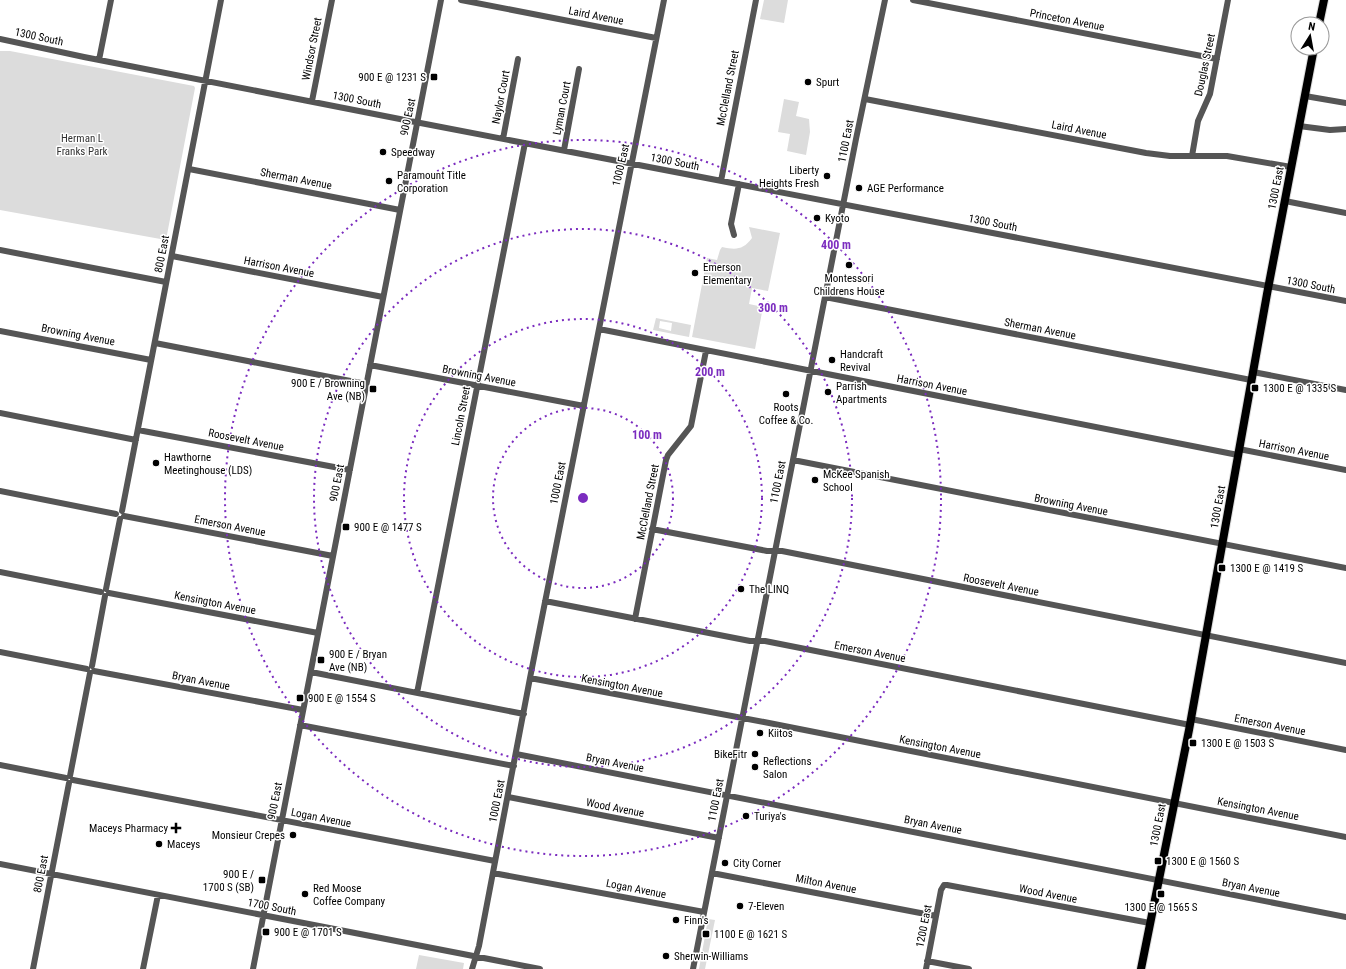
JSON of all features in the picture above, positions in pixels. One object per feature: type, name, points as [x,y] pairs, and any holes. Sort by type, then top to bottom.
[{"type":"main road","points":[[1321,16],[1324,0]]},
{"type":"main road","name":"1300 East","points":[[1141,969],[1190,722],[1268,287],[1312,56]]},
{"type":"street","points":[[99,60],[111,0]]},
{"type":"street","name":"800 East","points":[[32,969],[221,0]]},
{"type":"street","name":"Windsor Street","points":[[312,101],[332,0]]},
{"type":"street","name":"900 East","points":[[253,969],[441,0]]},
{"type":"street","name":"Laird Avenue","points":[[461,0],[656,38]]},
{"type":"street","name":"1000 East","points":[[472,969],[476,957],[493,873],[545,601],[664,0]]},
{"type":"street","name":"McClelland Street","points":[[721,181],[756,0]]},
{"type":"street","name":"1100 East","points":[[693,969],[843,204],[885,0]]},
{"type":"street","name":"Princeton Avenue","points":[[913,0],[1217,59]]},
{"type":"street","name":"Douglas Street","points":[[1192,156],[1199,117],[1209,97],[1228,0]]},
{"type":"street","name":"1300 South","points":[[0,39],[99,60],[503,139],[1346,302]]},
{"type":"street","name":"Naylor Court","points":[[503,139],[518,59]]},
{"type":"street","name":"Lyman Court","points":[[564,150],[579,70]]},
{"type":"street","points":[[1305,96],[1346,103]]},
{"type":"street","name":"Laird Avenue","points":[[865,99],[1146,153],[1170,156],[1235,156],[1291,167]]},
{"type":"street","points":[[1299,126],[1330,130],[1346,129]]},
{"type":"street","name":"Lincoln Street","points":[[417,693],[525,143]]},
{"type":"street","name":"Sherman Avenue","points":[[188,169],[400,210]]},
{"type":"street","points":[[734,235],[731,224],[738,184]]},
{"type":"street","points":[[1285,201],[1346,213]]},
{"type":"street","points":[[0,250],[166,282]]},
{"type":"street","name":"Harrison Avenue","points":[[172,256],[383,297]]},
{"type":"street","name":"Sherman Avenue","points":[[825,297],[1251,380]]},
{"type":"street","name":"Harrison Avenue","points":[[599,329],[810,371],[1239,452],[1346,470]]},
{"type":"street","name":"Browning Avenue","points":[[0,330],[152,360]]},
{"type":"street","points":[[155,343],[366,384]]},
{"type":"street","name":"McClelland Street","points":[[635,619],[667,457],[691,426],[706,351]]},
{"type":"street","name":"Browning Avenue","points":[[370,365],[584,406]]},
{"type":"street","points":[[1253,372],[1346,390]]},
{"type":"street","points":[[0,413],[136,440]]},
{"type":"street","name":"Roosevelt Avenue","points":[[138,430],[350,470]]},
{"type":"street","name":"Browning Avenue","points":[[793,460],[1346,568]]},
{"type":"street","name":"Emerson Avenue","points":[[0,492],[333,556]]},
{"type":"street","name":"Roosevelt Avenue","points":[[652,529],[767,551],[782,551],[1346,663]]},
{"type":"street","name":"Kensington Avenue","points":[[0,572],[318,633]]},
{"type":"street","name":"Emerson Avenue","points":[[545,601],[750,641],[772,643],[1346,750]]},
{"type":"street","name":"Bryan Avenue","points":[[0,652],[303,710]]},
{"type":"street","points":[[311,672],[524,714]]},
{"type":"street","name":"Kensington Avenue","points":[[530,678],[742,718],[1346,837]]},
{"type":"street","points":[[300,726],[514,766]]},
{"type":"street","name":"Bryan Avenue","points":[[516,754],[1346,917]]},
{"type":"street","name":"Logan Avenue","points":[[0,765],[495,862]]},
{"type":"street","name":"Wood Avenue","points":[[508,797],[719,838]]},
{"type":"street","name":"1700 South","points":[[0,864],[540,969]]},
{"type":"street","name":"Logan Avenue","points":[[493,873],[704,912]]},
{"type":"street","name":"Milton Avenue","points":[[712,873],[936,916]]},
{"type":"street","name":"Wood Avenue","points":[[943,887],[944,885],[949,885],[1150,923]]},
{"type":"street","name":"1200 East","points":[[926,969],[943,887]]},
{"type":"street","points":[[143,969],[158,895]]},
{"type":"street","points":[[928,961],[969,969]]},
{"type":"green space","points":[[764,0],[788,0],[784,23],[760,19]]},
{"type":"green space","name":"Herman L Franks Park","points":[[0,51],[10,51],[194,86],[195,88],[166,240],[0,210]]},
{"type":"green space","points":[[784,99],[799,102],[796,116],[809,119],[810,132],[806,155],[787,151],[790,134],[778,132]]},
{"type":"green space","points":[[749,227],[780,233],[768,291],[752,288],[749,304],[763,307],[755,349],[692,337],[707,258],[717,260],[722,247],[735,249],[745,245],[752,238]]},
{"type":"green space","points":[[656,318],[691,325],[689,337],[653,330]],"holes":[[[660,321],[672,323],[671,331],[659,328]]]},
{"type":"green space","points":[[708,919],[715,920],[705,969],[699,969]]},
{"type":"green space","points":[[419,955],[464,963],[463,969],[416,969]]},
{"type":"place","name":"900 E @ 1231 S","points":[[434,77]]},
{"type":"place","name":"Spurt","points":[[808,82]]},
{"type":"place","name":"Speedway","points":[[383,152]]},
{"type":"place","name":"Liberty Heights Fresh","points":[[827,176]]},
{"type":"place","name":"Paramount Title Corporation","points":[[389,181]]},
{"type":"place","name":"AGE Performance","points":[[859,188]]},
{"type":"place","name":"Kyoto","points":[[817,218]]},
{"type":"place","name":"Montessori Childrens House","points":[[849,265]]},
{"type":"place","name":"Emerson Elementary","points":[[695,273]]},
{"type":"place","name":"Handcraft Revival","points":[[832,360]]},
{"type":"place","name":"1300 E @ 1335 S","points":[[1255,388]]},
{"type":"place","name":"900 E / Browning Ave (NB)","points":[[373,389]]},
{"type":"place","name":"Parrish Apartments","points":[[828,392]]},
{"type":"place","name":"Roots Coffee & Co.","points":[[786,394]]},
{"type":"place","name":"Hawthorne Meetinghouse (LDS)","points":[[156,463]]},
{"type":"place","name":"McKee Spanish School","points":[[815,480]]},
{"type":"place","name":"900 E @ 1477 S","points":[[346,527]]},
{"type":"place","name":"1300 E @ 1419 S","points":[[1222,568]]},
{"type":"place","name":"The LINQ","points":[[741,589]]},
{"type":"place","name":"900 E / Bryan Ave (NB)","points":[[321,660]]},
{"type":"place","name":"900 E @ 1554 S","points":[[300,698]]},
{"type":"place","name":"Kiitos","points":[[760,733]]},
{"type":"place","name":"1300 E @ 1503 S","points":[[1193,743]]},
{"type":"place","name":"BikeFitr","points":[[755,754]]},
{"type":"place","name":"Reflections Salon","points":[[755,767]]},
{"type":"place","name":"Turiya's","points":[[746,816]]},
{"type":"place","name":"Maceys Pharmacy","points":[[176,828]]},
{"type":"place","name":"Monsieur Crepes","points":[[293,835]]},
{"type":"place","name":"Maceys","points":[[159,844]]},
{"type":"place","name":"1300 E @ 1560 S","points":[[1158,861]]},
{"type":"place","name":"City Corner","points":[[725,863]]},
{"type":"place","name":"900 E / 1700 S (SB)","points":[[262,880]]},
{"type":"place","name":"Red Moose Coffee Company","points":[[305,894]]},
{"type":"place","name":"1300 E @ 1565 S","points":[[1161,894]]},
{"type":"place","name":"7-Eleven","points":[[740,906]]},
{"type":"place","name":"Finn's","points":[[676,920]]},
{"type":"place","name":"900 E @ 1701 S","points":[[266,932]]},
{"type":"place","name":"1100 E @ 1621 S","points":[[706,934]]},
{"type":"place","name":"Sherwin-Williams","points":[[666,956]]}]
